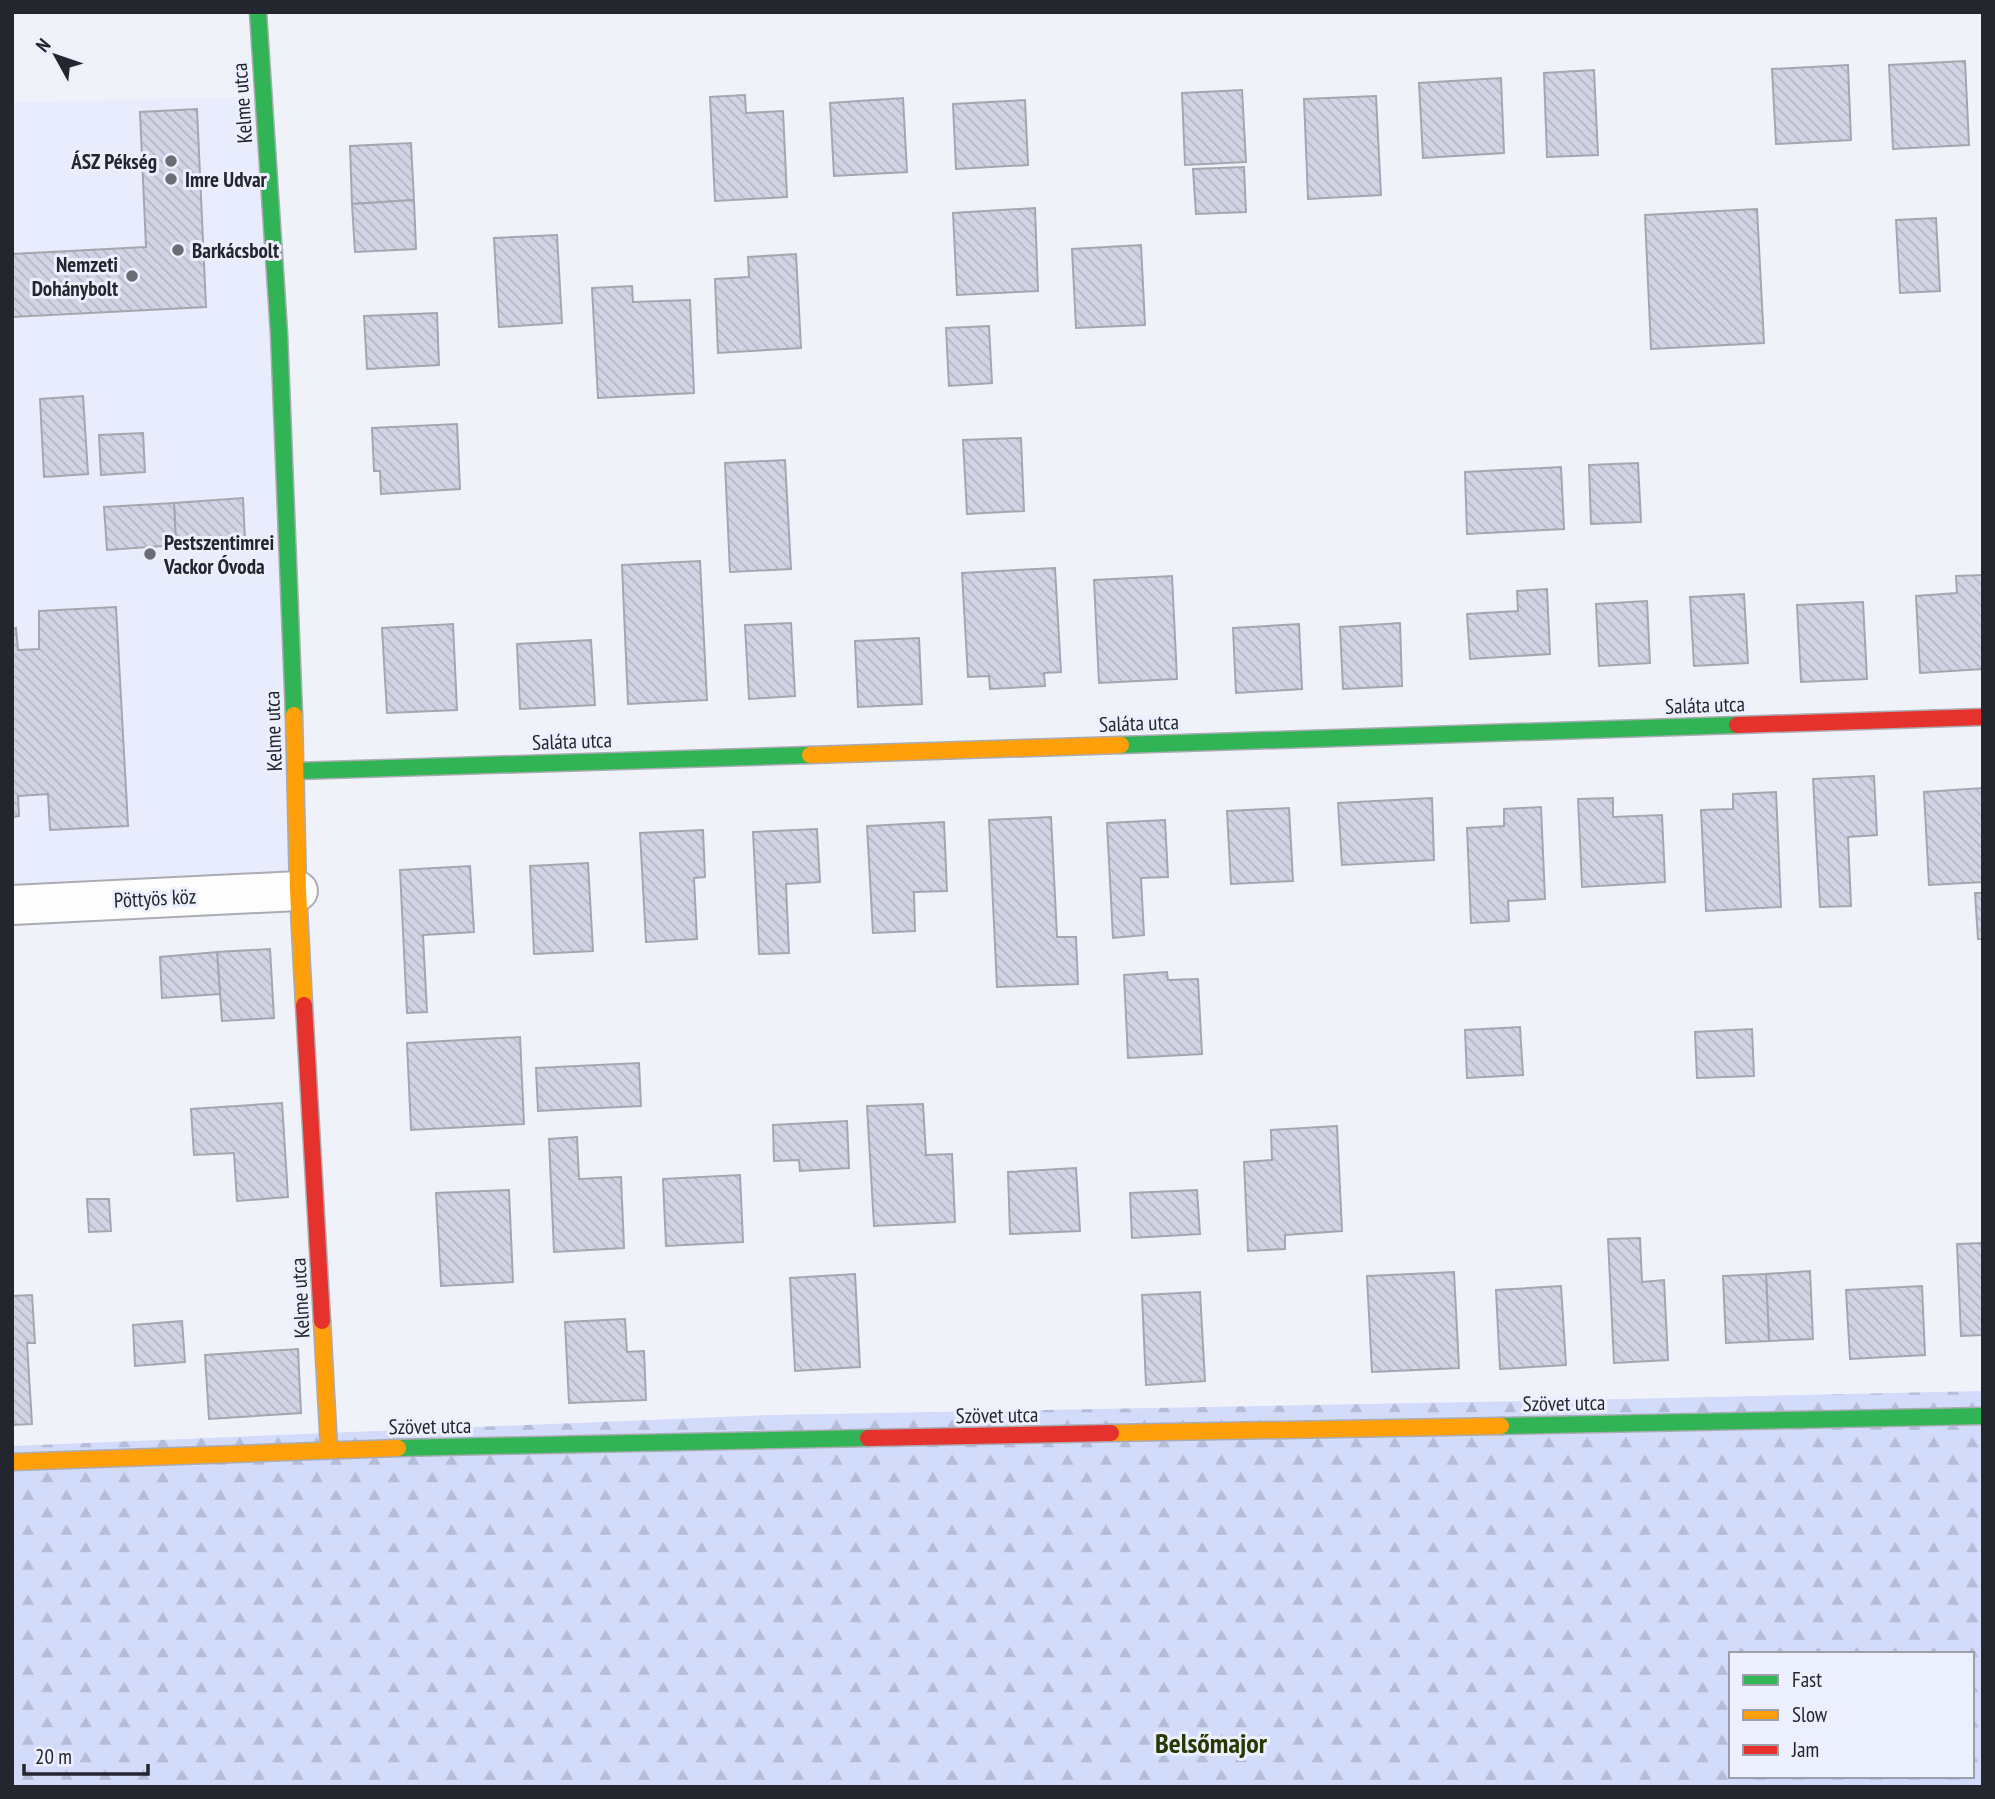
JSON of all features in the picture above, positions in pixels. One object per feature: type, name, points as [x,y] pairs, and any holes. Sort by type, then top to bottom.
[{"type":"street","name":"Kelme utca","points":[[258,12],[279,333],[298,891],[329,1449]]},
{"type":"street","name":"Saláta utca","points":[[296,771],[1983,717]]},
{"type":"street","name":"Pöttyös köz","points":[[12,905],[298,891]]},
{"type":"street","name":"Szövet utca","points":[[12,1462],[329,1449],[1983,1416]]},
{"type":"shaded area","name":"Pestszentimrei Vackor Óvoda","points":[[262,97],[298,891],[12,905],[12,102]]},
{"type":"green space","points":[[1983,1391],[1983,1787],[12,1787],[12,1446],[769,1415]]},
{"type":"building","points":[[1965,61],[1969,145],[1893,149],[1889,65]]},
{"type":"building","points":[[1848,65],[1851,140],[1776,144],[1772,69]]},
{"type":"building","points":[[1594,70],[1598,155],[1547,157],[1544,73]]},
{"type":"building","points":[[1501,78],[1504,153],[1423,158],[1419,83]]},
{"type":"building","points":[[1242,90],[1246,162],[1185,165],[1182,93]]},
{"type":"building","points":[[745,95],[746,113],[783,111],[787,197],[715,201],[710,97]]},
{"type":"building","points":[[1376,96],[1381,195],[1308,199],[1304,99]]},
{"type":"building","points":[[903,98],[907,172],[834,176],[830,103]]},
{"type":"building","points":[[1025,100],[1028,165],[956,169],[953,104]]},
{"type":"building","name":"Imre Udvar","points":[[197,109],[206,307],[12,317],[12,254],[146,247],[140,112]]},
{"type":"building","points":[[411,143],[414,200],[352,204],[350,146]]},
{"type":"building","points":[[1244,167],[1246,212],[1196,214],[1193,169]]},
{"type":"building","points":[[414,200],[416,249],[355,252],[352,204]]},
{"type":"building","points":[[1035,208],[1038,291],[957,295],[953,213]]},
{"type":"building","points":[[1757,209],[1764,343],[1651,349],[1645,215]]},
{"type":"building","points":[[1936,218],[1940,291],[1900,293],[1896,220]]},
{"type":"building","points":[[557,235],[562,323],[499,327],[494,238]]},
{"type":"building","points":[[1141,245],[1145,325],[1076,328],[1072,249]]},
{"type":"building","points":[[796,254],[801,348],[718,353],[715,279],[749,277],[748,257]]},
{"type":"building","points":[[632,286],[633,302],[690,300],[694,393],[598,398],[592,288]]},
{"type":"building","points":[[437,313],[439,365],[367,369],[364,316]]},
{"type":"building","points":[[989,326],[992,383],[949,386],[946,328]]},
{"type":"building","points":[[83,396],[88,474],[44,477],[40,399]]},
{"type":"building","points":[[457,424],[460,489],[381,494],[380,471],[374,471],[372,428]]},
{"type":"building","points":[[143,433],[145,472],[101,475],[99,435]]},
{"type":"building","points":[[1021,438],[1024,511],[967,514],[963,440]]},
{"type":"building","points":[[785,460],[791,569],[730,572],[725,463]]},
{"type":"building","points":[[1638,463],[1641,522],[1591,524],[1589,465]]},
{"type":"building","points":[[1561,467],[1564,529],[1467,534],[1465,472]]},
{"type":"building","points":[[243,498],[245,540],[176,545],[174,503]]},
{"type":"building","points":[[174,503],[176,545],[107,550],[104,507]]},
{"type":"building","points":[[700,561],[707,700],[628,704],[622,565]]},
{"type":"building","points":[[1055,568],[1061,672],[1044,673],[1045,686],[990,689],[989,676],[968,677],[962,573]]},
{"type":"building","points":[[1983,575],[1983,669],[1920,673],[1916,596],[1957,593],[1956,576]]},
{"type":"building","points":[[1172,576],[1177,679],[1099,683],[1094,580]]},
{"type":"building","points":[[1547,589],[1550,654],[1470,659],[1467,614],[1518,611],[1517,591]]},
{"type":"building","points":[[1744,594],[1748,663],[1694,666],[1690,597]]},
{"type":"building","points":[[1647,601],[1650,663],[1599,666],[1596,604]]},
{"type":"building","points":[[1863,602],[1867,679],[1801,682],[1797,605]]},
{"type":"building","name":"Pestszentimrei Vackor Óvoda","points":[[116,607],[128,826],[50,830],[48,794],[18,796],[19,816],[12,817],[12,629],[16,628],[18,650],[39,649],[39,611]]},
{"type":"building","points":[[791,623],[795,696],[749,699],[745,625]]},
{"type":"building","points":[[1400,623],[1402,686],[1343,689],[1340,627]]},
{"type":"building","points":[[453,624],[457,710],[387,713],[382,628]]},
{"type":"building","points":[[1299,624],[1302,689],[1236,693],[1233,628]]},
{"type":"building","points":[[919,638],[922,704],[858,707],[855,641]]},
{"type":"building","points":[[591,640],[595,705],[520,709],[517,644]]},
{"type":"building","points":[[1874,776],[1877,835],[1848,837],[1851,906],[1820,907],[1813,779]]},
{"type":"building","points":[[1983,788],[1983,882],[1929,885],[1924,792]]},
{"type":"building","points":[[1776,792],[1781,907],[1706,911],[1701,810],[1733,809],[1733,794]]},
{"type":"building","points":[[1432,798],[1434,860],[1342,865],[1338,803]]},
{"type":"building","points":[[1613,798],[1613,817],[1662,815],[1665,882],[1582,887],[1578,799]]},
{"type":"building","points":[[1541,807],[1545,899],[1508,901],[1509,921],[1471,923],[1467,828],[1504,826],[1504,809]]},
{"type":"building","points":[[1289,808],[1293,881],[1231,884],[1227,811]]},
{"type":"building","points":[[1051,817],[1057,937],[1076,937],[1078,984],[997,987],[989,820]]},
{"type":"building","points":[[1165,820],[1168,877],[1141,878],[1144,935],[1113,938],[1107,823]]},
{"type":"building","points":[[944,822],[947,891],[914,892],[915,931],[873,933],[867,826]]},
{"type":"building","points":[[817,829],[820,882],[786,884],[789,953],[759,954],[753,832]]},
{"type":"building","points":[[703,830],[705,877],[694,878],[697,939],[646,942],[640,833]]},
{"type":"building","points":[[588,863],[593,951],[534,954],[530,866]]},
{"type":"building","points":[[470,866],[474,932],[423,935],[427,1012],[407,1013],[400,870]]},
{"type":"building","points":[[1975,893],[1983,893],[1983,939],[1978,939]]},
{"type":"building","points":[[270,949],[274,1018],[222,1021],[217,952]]},
{"type":"building","points":[[217,952],[220,994],[162,998],[160,957]]},
{"type":"building","points":[[1167,972],[1168,980],[1198,979],[1202,1054],[1128,1058],[1124,975]]},
{"type":"building","points":[[1520,1027],[1523,1075],[1467,1078],[1465,1030]]},
{"type":"building","points":[[1752,1029],[1754,1076],[1697,1078],[1695,1032]]},
{"type":"building","points":[[520,1037],[524,1124],[411,1130],[407,1043]]},
{"type":"building","points":[[639,1063],[641,1106],[538,1111],[536,1068]]},
{"type":"building","points":[[282,1103],[288,1197],[237,1201],[234,1153],[194,1155],[191,1109]]},
{"type":"building","points":[[923,1104],[926,1155],[952,1154],[955,1222],[874,1226],[867,1106]]},
{"type":"building","points":[[847,1121],[849,1168],[800,1171],[799,1160],[774,1161],[773,1125]]},
{"type":"building","points":[[1337,1126],[1342,1231],[1285,1235],[1285,1249],[1248,1251],[1244,1162],[1272,1160],[1271,1130]]},
{"type":"building","points":[[577,1137],[579,1179],[621,1177],[624,1248],[554,1252],[549,1139]]},
{"type":"building","points":[[1076,1168],[1080,1231],[1010,1234],[1008,1172]]},
{"type":"building","points":[[740,1175],[743,1242],[666,1246],[663,1179]]},
{"type":"building","points":[[509,1190],[513,1282],[441,1286],[436,1193]]},
{"type":"building","points":[[1197,1190],[1200,1234],[1132,1238],[1130,1193]]},
{"type":"building","points":[[87,1199],[109,1199],[111,1231],[89,1232]]},
{"type":"building","points":[[1640,1238],[1642,1282],[1664,1280],[1668,1360],[1614,1363],[1608,1239]]},
{"type":"building","points":[[1983,1243],[1983,1335],[1961,1336],[1957,1244]]},
{"type":"building","points":[[1810,1271],[1813,1339],[1769,1341],[1766,1274]]},
{"type":"building","points":[[1454,1272],[1459,1368],[1372,1372],[1367,1276]]},
{"type":"building","points":[[855,1274],[860,1367],[795,1371],[790,1278]]},
{"type":"building","points":[[1766,1274],[1769,1341],[1726,1343],[1723,1276]]},
{"type":"building","points":[[1561,1286],[1566,1365],[1500,1369],[1496,1290]]},
{"type":"building","points":[[1922,1286],[1925,1355],[1850,1359],[1846,1290]]},
{"type":"building","points":[[1200,1292],[1205,1381],[1146,1385],[1142,1295]]},
{"type":"building","points":[[32,1295],[35,1343],[27,1343],[32,1424],[12,1425],[12,1296]]},
{"type":"building","points":[[625,1319],[627,1352],[644,1351],[646,1400],[569,1403],[565,1322]]},
{"type":"building","points":[[182,1321],[185,1362],[135,1366],[133,1325]]},
{"type":"building","points":[[298,1349],[301,1413],[209,1419],[205,1355]]},
{"type":"traffic: fast","points":[[258,12],[279,333],[294,715]]},
{"type":"traffic: fast","points":[[1121,745],[1737,725]]},
{"type":"traffic: fast","points":[[296,771],[810,755]]},
{"type":"traffic: fast","points":[[1501,1426],[1983,1416]]},
{"type":"traffic: fast","points":[[398,1448],[868,1438]]},
{"type":"traffic: slow","points":[[294,715],[304,1005]]},
{"type":"traffic: slow","points":[[810,755],[1121,745]]},
{"type":"traffic: slow","points":[[322,1321],[329,1449]]},
{"type":"traffic: slow","points":[[1111,1433],[1501,1426]]},
{"type":"traffic: slow","points":[[12,1462],[398,1448]]},
{"type":"traffic: jam","points":[[1737,725],[1983,717]]},
{"type":"traffic: jam","points":[[304,1005],[322,1321]]},
{"type":"traffic: jam","points":[[868,1438],[1111,1433]]},
{"type":"place","name":"ÁSZ Pékség","points":[[171,161]]},
{"type":"place","name":"Imre Udvar","points":[[171,179]]},
{"type":"place","name":"Barkácsbolt","points":[[178,250]]},
{"type":"place","name":"Nemzeti Dohánybolt","points":[[132,276]]},
{"type":"place","name":"Pestszentimrei Vackor Óvoda","points":[[150,554]]},
{"type":"district","name":"Belsőmajor","points":[[1211,1742]]}]
